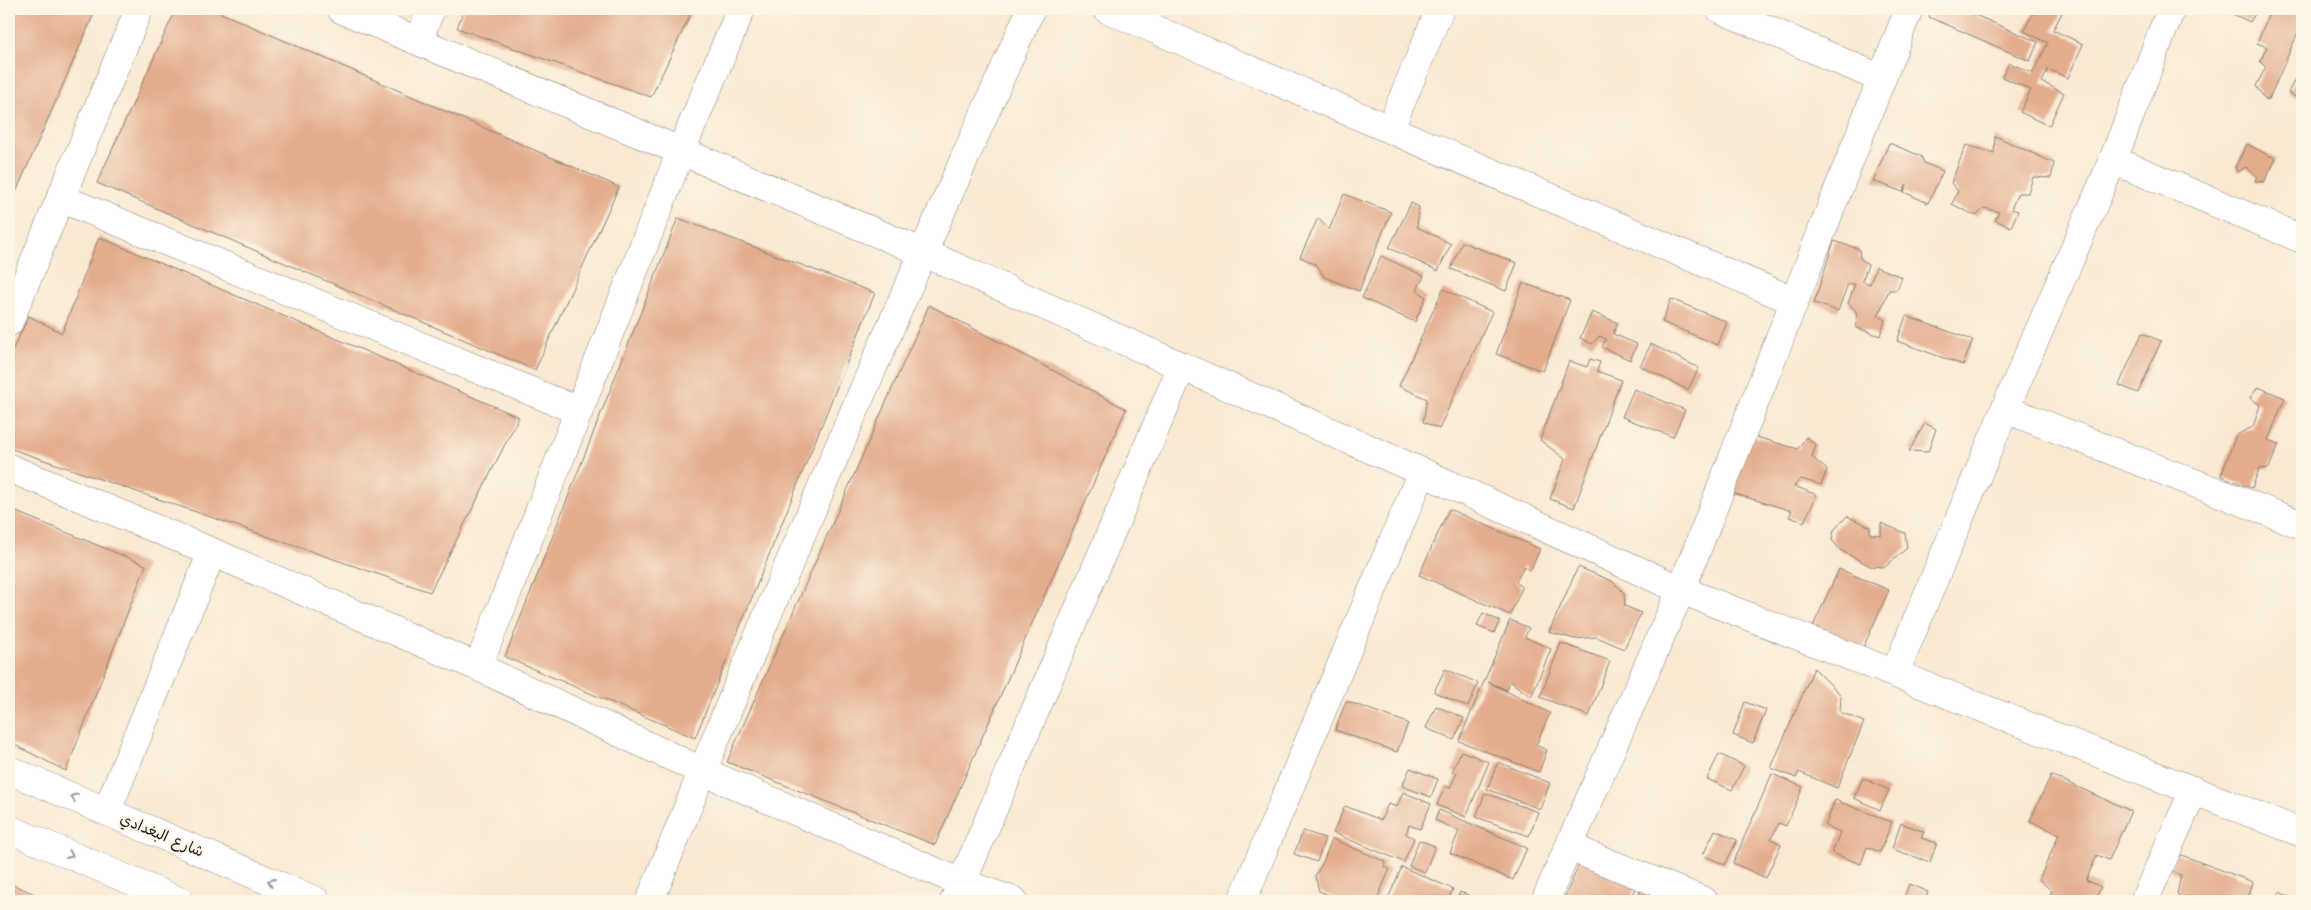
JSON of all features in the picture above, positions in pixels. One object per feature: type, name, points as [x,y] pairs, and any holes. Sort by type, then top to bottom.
[{"type":"street","points":[[9,322],[140,9]]},
{"type":"street","points":[[341,9],[922,252],[1422,472],[1681,590],[2302,833]]},
{"type":"street","points":[[418,41],[431,9]]},
{"type":"street","points":[[478,667],[681,151],[741,9]]},
{"type":"street","points":[[650,901],[702,771],[922,252],[1031,9]]},
{"type":"street","points":[[1107,9],[1794,301]]},
{"type":"street","points":[[1390,129],[1440,9]]},
{"type":"street","points":[[1720,9],[1882,79]]},
{"type":"street","points":[[1546,901],[1681,590],[1909,9]]},
{"type":"street","points":[[1895,673],[2005,409],[2113,160],[2171,9]]},
{"type":"street","points":[[2113,160],[2302,239]]},
{"type":"street","points":[[60,198],[578,412]]},
{"type":"street","points":[[958,892],[1182,366]]},
{"type":"street","points":[[2005,409],[2302,525]]},
{"type":"street","points":[[9,468],[212,552],[478,667],[958,892],[1014,901]]},
{"type":"street","points":[[1242,901],[1422,472]]},
{"type":"street","points":[[107,811],[212,552]]},
{"type":"street","name":"شارع البغدادي","points":[[9,770],[316,901]]},
{"type":"street","points":[[2144,901],[2194,790]]},
{"type":"street","points":[[9,829],[179,901]]},
{"type":"street","points":[[1569,847],[1704,901]]},
{"type":"building","points":[[9,9],[96,9],[9,208]]},
{"type":"building","points":[[176,9],[212,9],[619,187],[535,370],[97,183]]},
{"type":"building","points":[[464,9],[693,9],[651,97],[457,28]]},
{"type":"building","points":[[1933,9],[1961,9],[2038,42],[2030,61],[1929,17]]},
{"type":"building","points":[[2035,9],[2064,9],[2053,30],[2083,44],[2068,78],[2048,69],[2042,82],[2064,93],[2049,126],[2020,112],[2031,90],[2002,77],[2009,63],[2033,73],[2048,43],[2024,31]]},
{"type":"building","points":[[2222,9],[2258,9],[2250,22]]},
{"type":"building","points":[[2271,9],[2302,9],[2302,23],[2269,99],[2265,99],[2256,86],[2266,67],[2260,62],[2267,47],[2257,43]]},
{"type":"building","points":[[2302,64],[2302,100],[2288,93]]},
{"type":"building","points":[[1995,136],[2054,163],[2051,178],[2033,177],[2028,193],[2018,193],[2011,209],[2018,211],[2011,227],[1995,220],[1999,212],[1984,208],[1976,216],[1952,204],[1958,191],[1951,183],[1966,145],[1994,153]]},
{"type":"building","points":[[1889,143],[1921,156],[1924,163],[1943,171],[1928,203],[1904,192],[1907,184],[1903,192],[1873,181]]},
{"type":"building","points":[[2247,144],[2276,159],[2264,182],[2255,181],[2257,176],[2246,167],[2238,172],[2235,167]]},
{"type":"building","points":[[1344,194],[1391,212],[1359,291],[1324,277],[1317,265],[1300,257],[1318,218],[1329,230]]},
{"type":"building","points":[[1411,203],[1419,207],[1417,227],[1451,244],[1438,271],[1389,248]]},
{"type":"building","points":[[678,218],[875,293],[695,738],[505,657]]},
{"type":"building","points":[[99,237],[519,417],[430,592],[9,448],[9,357],[29,316],[62,333]]},
{"type":"building","points":[[1834,241],[1859,249],[1860,258],[1868,265],[1862,281],[1870,284],[1876,267],[1902,277],[1897,290],[1889,290],[1878,316],[1885,320],[1880,336],[1857,328],[1856,311],[1848,303],[1855,284],[1848,284],[1838,311],[1814,303]]},
{"type":"building","points":[[1462,242],[1517,263],[1506,291],[1451,269]]},
{"type":"building","points":[[1381,256],[1424,276],[1417,290],[1426,297],[1415,322],[1362,298]]},
{"type":"building","points":[[1523,283],[1570,300],[1543,371],[1496,354]]},
{"type":"building","points":[[1443,289],[1492,312],[1439,429],[1423,422],[1427,399],[1399,386]]},
{"type":"building","points":[[1671,299],[1727,322],[1718,345],[1662,322]]},
{"type":"building","points":[[929,305],[1126,409],[935,845],[727,762]]},
{"type":"building","points":[[1592,312],[1618,323],[1613,334],[1637,344],[1630,360],[1602,347],[1606,339],[1599,336],[1592,344],[1580,338]]},
{"type":"building","points":[[1906,316],[1973,340],[1963,365],[1897,341]]},
{"type":"building","points":[[2142,333],[2161,341],[2138,393],[2119,385]]},
{"type":"building","points":[[1651,344],[1699,368],[1688,390],[1640,366]]},
{"type":"building","points":[[1590,359],[1600,362],[1597,371],[1621,380],[1574,508],[1550,499],[1565,459],[1540,440],[1569,361],[1587,367]]},
{"type":"building","points":[[2258,387],[2285,398],[2268,440],[2279,444],[2269,468],[2259,469],[2252,488],[2221,476],[2236,435],[2253,427],[2260,405],[2250,398]]},
{"type":"building","points":[[1634,389],[1685,410],[1673,437],[1622,417]]},
{"type":"building","points":[[1925,423],[1936,429],[1928,452],[1909,451]]},
{"type":"building","points":[[1749,435],[1798,449],[1806,437],[1816,445],[1812,457],[1827,470],[1821,485],[1801,479],[1794,486],[1817,495],[1804,522],[1789,517],[1792,511],[1732,493]]},
{"type":"building","points":[[9,509],[146,565],[66,771],[9,742]]},
{"type":"building","points":[[1449,509],[1540,549],[1530,571],[1524,566],[1516,582],[1522,588],[1510,615],[1419,575]]},
{"type":"building","points":[[1847,516],[1870,527],[1870,534],[1881,535],[1881,523],[1905,533],[1907,548],[1885,567],[1870,566],[1840,550],[1832,540],[1834,530]]},
{"type":"building","points":[[1578,567],[1612,581],[1624,593],[1625,606],[1641,613],[1624,649],[1597,637],[1575,639],[1549,632]]},
{"type":"building","points":[[1839,569],[1889,590],[1863,648],[1813,626]]},
{"type":"building","points":[[1483,613],[1500,621],[1494,633],[1477,626]]},
{"type":"building","points":[[1510,620],[1529,628],[1525,637],[1551,649],[1531,697],[1510,681],[1507,690],[1488,682],[1550,713],[1536,745],[1547,750],[1539,772],[1459,741]]},
{"type":"building","points":[[1561,643],[1610,661],[1589,716],[1540,697]]},
{"type":"building","points":[[1814,668],[1841,695],[1840,712],[1864,722],[1837,788],[1799,772],[1796,778],[1771,768]]},
{"type":"building","points":[[1445,669],[1478,683],[1468,707],[1434,692]]},
{"type":"building","points":[[1346,701],[1408,723],[1397,752],[1335,730]]},
{"type":"building","points":[[1745,702],[1766,710],[1753,743],[1733,735]]},
{"type":"building","points":[[1436,706],[1464,718],[1454,740],[1426,728]]},
{"type":"building","points":[[1461,751],[1489,762],[1466,817],[1437,805],[1445,786],[1450,788],[1457,773],[1452,772]]},
{"type":"building","points":[[1719,754],[1744,766],[1732,790],[1707,779]]},
{"type":"building","points":[[1498,762],[1550,783],[1540,809],[1487,789]]},
{"type":"building","points":[[1410,768],[1438,779],[1431,797],[1402,786]]},
{"type":"building","points":[[1772,774],[1803,787],[1786,826],[1779,823],[1771,839],[1781,844],[1766,878],[1733,863]]},
{"type":"building","points":[[2051,775],[2131,811],[2109,860],[2097,855],[2086,880],[2101,887],[2095,901],[2047,901],[2052,891],[2039,880],[2059,834],[2030,821]]},
{"type":"building","points":[[1863,778],[1889,790],[1880,810],[1854,798]]},
{"type":"building","points":[[1403,792],[1431,804],[1420,829],[1409,825],[1406,834],[1414,838],[1404,862],[1333,833],[1345,806],[1381,820],[1388,804],[1397,807]]},
{"type":"building","points":[[1485,793],[1538,812],[1529,836],[1476,817]]},
{"type":"building","points":[[1835,800],[1892,822],[1880,852],[1867,847],[1861,864],[1832,853],[1840,832],[1825,826]]},
{"type":"building","points":[[1439,810],[1527,848],[1513,880],[1450,853],[1459,831],[1435,820]]},
{"type":"building","points":[[1901,823],[1924,832],[1921,838],[1937,843],[1930,862],[1892,849]]},
{"type":"building","points":[[1715,830],[1737,840],[1725,865],[1703,855]]},
{"type":"building","points":[[1303,831],[1325,838],[1317,862],[1294,854]]},
{"type":"building","points":[[1332,839],[1386,862],[1384,867],[1390,869],[1376,901],[1344,901],[1319,891],[1315,876]]},
{"type":"building","points":[[1419,840],[1435,846],[1425,872],[1409,866]]},
{"type":"building","points":[[2176,853],[2253,882],[2247,901],[2184,901],[2177,894],[2181,875],[2170,871]]},
{"type":"building","points":[[1583,856],[1639,880],[1629,901],[1563,901]]},
{"type":"building","points":[[1402,867],[1453,889],[1448,901],[1387,901]]},
{"type":"building","points":[[9,883],[51,901],[9,901]]},
{"type":"building","points":[[1909,884],[1928,892],[1925,901],[1903,901]]},
{"type":"building","points":[[1643,885],[1682,901],[1636,901]]},
{"type":"building","points":[[1460,892],[1483,901],[1456,901]]},
{"type":"building","points":[[2280,892],[2297,901],[2275,901]]}]
